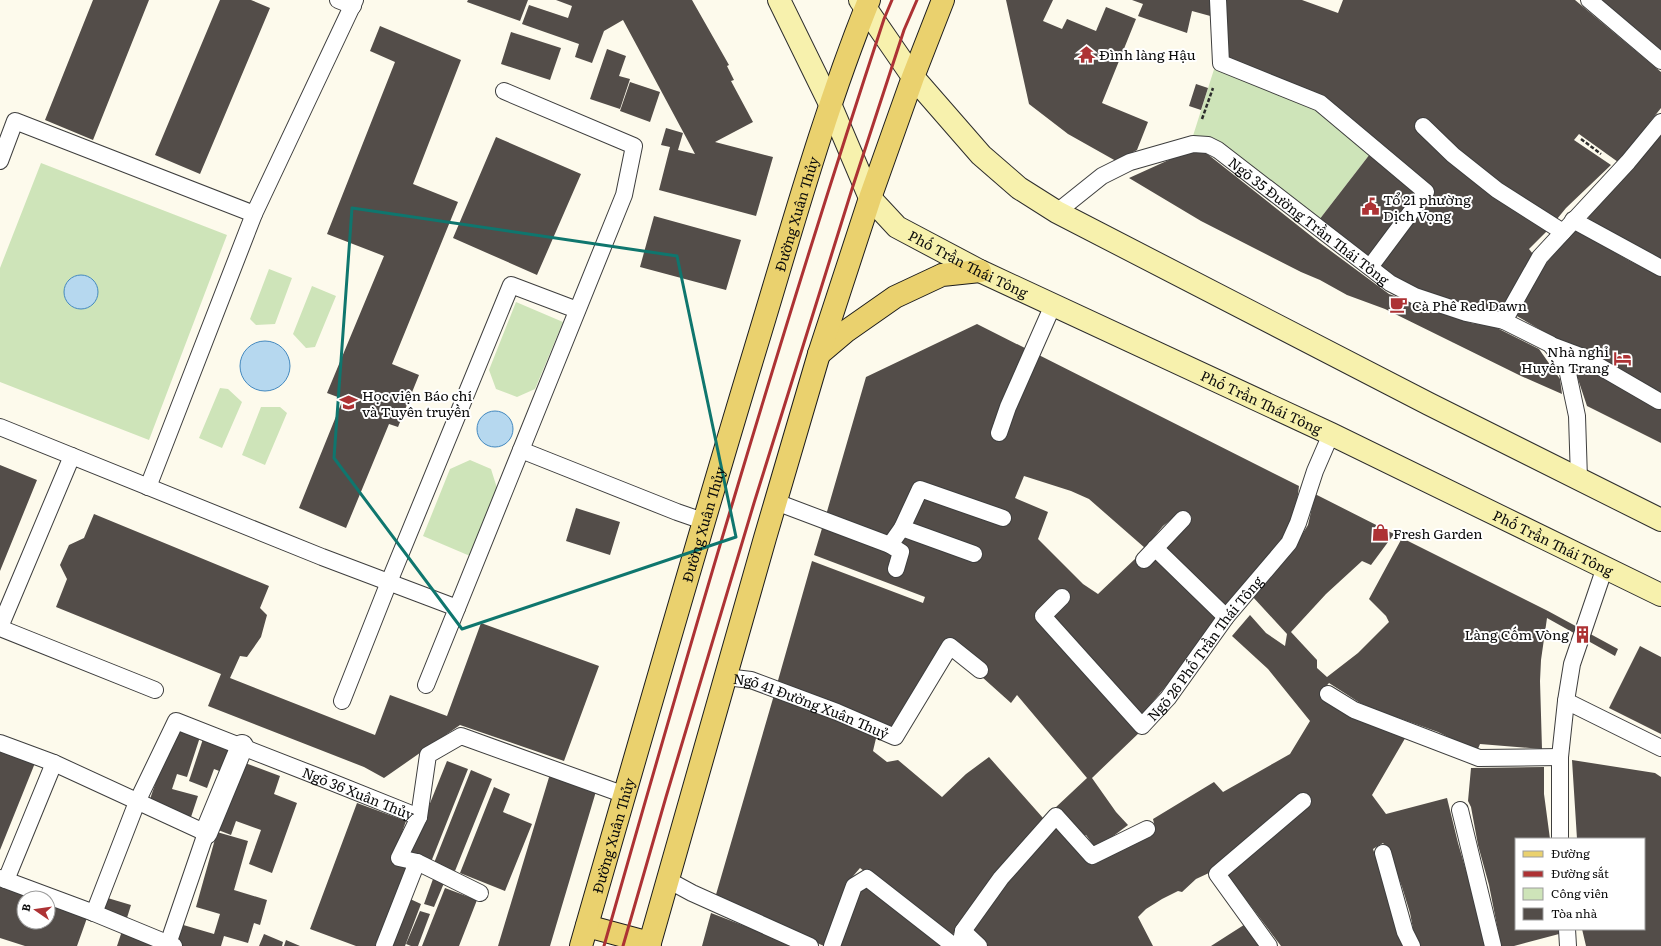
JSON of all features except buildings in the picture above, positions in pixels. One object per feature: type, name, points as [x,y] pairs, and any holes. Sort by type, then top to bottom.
[{"type":"main road","name":"Phố Trần Thái Tông","points":[[779,0],[830,104],[870,198],[897,227],[980,271],[1331,434],[1661,595]]},
{"type":"main road","points":[[584,936],[649,945],[819,354],[870,198],[913,77],[943,0]]},
{"type":"main road","name":"Đường Xuân Thủy","points":[[584,936],[703,521],[830,104],[865,3]]},
{"type":"main road","points":[[865,3],[913,77],[981,155],[1019,188],[1057,212],[1436,407],[1661,520]]},
{"type":"main road","points":[[819,354],[845,332],[894,297],[942,275],[980,271]]},
{"type":"street","points":[[206,834],[242,746]]},
{"type":"lane","points":[[148,487],[254,214],[354,3],[338,0]]},
{"type":"lane","points":[[1218,0],[1221,63],[1320,103],[1426,192],[1370,267]]},
{"type":"lane","points":[[1588,0],[1661,61]]},
{"type":"lane","points":[[426,685],[624,195],[634,146],[504,91]]},
{"type":"lane","points":[[0,161],[5,137],[15,121],[254,214]]},
{"type":"lane","points":[[1504,321],[1540,257],[1628,162],[1661,122]]},
{"type":"lane","points":[[1423,126],[1453,155],[1497,190],[1562,232]]},
{"type":"lane","name":"Ngõ 35 Đường Trần Thái Tông","points":[[1057,212],[1102,176],[1130,162],[1193,144],[1208,145],[1218,150],[1390,283],[1415,296],[1466,313],[1504,321],[1550,344],[1566,364],[1576,416],[1579,479]]},
{"type":"lane","points":[[1574,220],[1661,268]]},
{"type":"lane","points":[[342,701],[389,582],[511,285],[577,310]]},
{"type":"lane","points":[[999,433],[1008,407],[1053,305]]},
{"type":"lane","points":[[1550,344],[1583,357],[1658,401]]},
{"type":"lane","points":[[0,427],[148,487],[457,608]]},
{"type":"lane","name":"Ngõ 26 Phố Trần Thái Tông","points":[[1062,597],[1043,616],[1142,726],[1168,698],[1226,617],[1289,543],[1298,522],[1315,471],[1331,434]]},
{"type":"lane","points":[[521,450],[703,521]]},
{"type":"lane","points":[[72,456],[0,627],[154,690]]},
{"type":"lane","points":[[890,545],[902,528],[920,489],[1003,518]]},
{"type":"lane","points":[[776,502],[890,545],[901,552],[896,569]]},
{"type":"lane","points":[[1144,560],[1182,519]]},
{"type":"lane","points":[[902,528],[974,554]]},
{"type":"lane","points":[[1155,548],[1226,617]]},
{"type":"lane","points":[[1560,838],[1560,757],[1566,701],[1572,664],[1605,567]]},
{"type":"lane","name":"Ngõ 41 Đường Xuân Thuỷ","points":[[726,677],[751,680],[837,712],[895,737],[950,646],[980,670]]},
{"type":"lane","points":[[1328,694],[1354,710],[1479,758],[1560,757]]},
{"type":"lane","points":[[1566,701],[1661,748]]},
{"type":"lane","name":"Ngõ 36 Xuân Thủy","points":[[137,802],[176,721],[418,817],[428,755],[461,736],[624,795]]},
{"type":"lane","points":[[0,743],[54,763],[206,834],[171,945],[94,913],[3,879],[54,763]]},
{"type":"lane","points":[[1269,946],[1217,874],[1303,801]]},
{"type":"lane","points":[[94,913],[137,802]]},
{"type":"lane","points":[[1460,810],[1493,946]]},
{"type":"lane","points":[[980,946],[962,939],[1001,878],[1056,816],[1092,856],[1147,829]]},
{"type":"lane","points":[[418,817],[399,858],[417,862],[480,893]]},
{"type":"lane","points":[[1383,853],[1405,932],[1412,946]]},
{"type":"lane","points":[[384,946],[417,862]]},
{"type":"lane","points":[[832,946],[854,886],[867,878],[954,946]]},
{"type":"lane","points":[[668,880],[692,893],[810,946]]},
{"type":"path","points":[[1193,144],[1221,63]]},
{"type":"highlighted area","points":[[352,208],[677,256],[736,537],[462,629],[334,458]]},
{"type":"green space","points":[[1216,63],[1315,106],[1370,154],[1319,220],[1192,139]]},
{"type":"green space","points":[[41,163],[227,235],[149,440],[0,382],[0,268]]},
{"type":"green space","points":[[269,269],[292,278],[275,324],[256,325],[250,319]]},
{"type":"green space","points":[[312,286],[336,296],[315,347],[306,348],[293,334]]},
{"type":"green space","points":[[516,302],[563,322],[535,389],[517,397],[496,389],[489,370]]},
{"type":"green space","points":[[220,388],[228,389],[242,402],[222,448],[199,438]]},
{"type":"green space","points":[[261,407],[280,407],[287,413],[265,465],[242,455]]},
{"type":"green space","points":[[470,460],[491,469],[497,488],[470,556],[423,536],[450,469]]},
{"type":"water","points":[[78,275],[84,275],[88,276],[95,282],[98,292],[97,299],[91,306],[84,309],[78,309],[74,308],[67,302],[64,295],[64,289],[65,285],[71,278]]},
{"type":"water","points":[[260,341],[270,341],[283,348],[290,361],[290,371],[283,384],[270,391],[260,391],[251,387],[244,380],[240,371],[240,361],[244,352],[251,345]]},
{"type":"water","points":[[498,411],[508,416],[512,422],[512,436],[508,442],[502,446],[492,447],[482,442],[478,436],[477,426],[482,416],[488,412]]},
{"type":"railway","points":[[604,946],[774,365],[884,19],[892,0]]},
{"type":"railway","points":[[623,946],[754,503],[852,189],[904,30],[917,0]]},
{"type":"place","name":"Đình làng Hậu","points":[[1086,54]]},
{"type":"place","name":"Tổ 21 phường Dịch Vọng","points":[[1370,207]]},
{"type":"place","name":"Cà Phê Red Dawn","points":[[1399,305]]},
{"type":"place","name":"Nhà nghỉ Huyền Trang","points":[[1622,359]]},
{"type":"place","name":"Học viện Báo chí và Tuyên truyền","points":[[349,403]]},
{"type":"place","name":"Fresh Garden","points":[[1380,533]]},
{"type":"place","name":"Làng Cốm Vòng","points":[[1582,634]]}]
